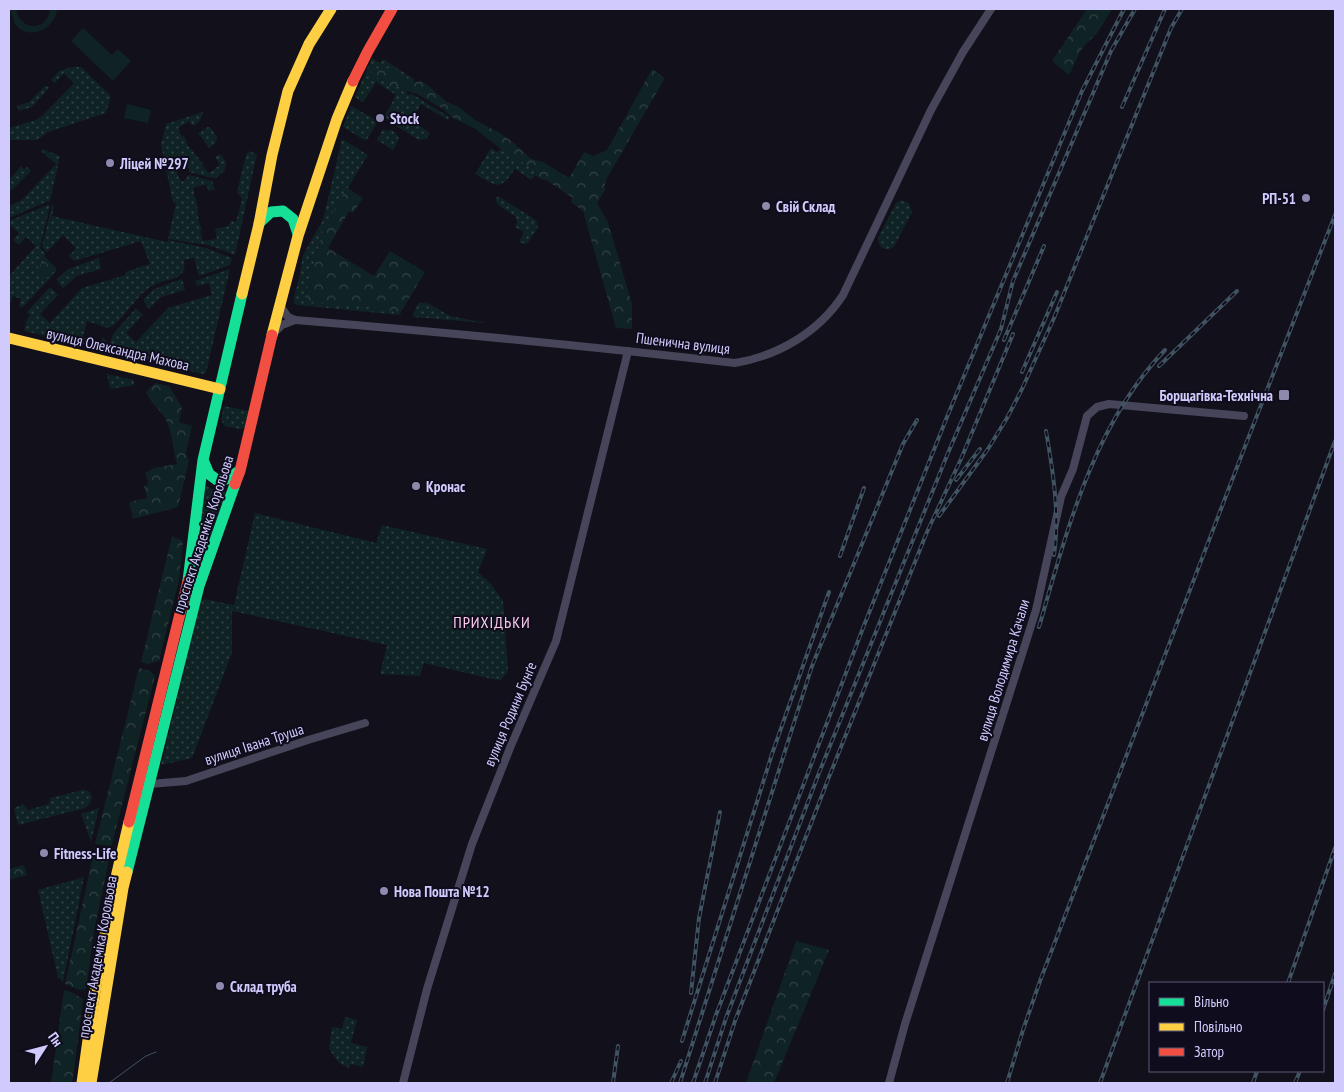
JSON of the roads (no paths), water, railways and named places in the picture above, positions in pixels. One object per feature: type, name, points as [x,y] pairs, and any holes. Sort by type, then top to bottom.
[{"type":"main road","name":"проспект Академіка Корольова","points":[[82,1083],[94,997],[113,890],[189,574],[203,460],[272,156],[288,91],[309,44],[331,9]]},
{"type":"main road","name":"проспект Академіка Корольова","points":[[92,1083],[123,888],[199,586],[240,471],[279,304],[298,236],[345,98],[368,51],[392,9]]},
{"type":"main road","points":[[258,224],[270,212],[277,210],[285,211],[294,220],[298,236]]},
{"type":"main road","name":"вулиця Олександра Махова","points":[[9,338],[220,389]]},
{"type":"main road","points":[[203,460],[208,474],[218,480],[229,479],[240,471]]},
{"type":"street","name":"Пшенична вулиця","points":[[295,320],[628,351],[735,363],[752,360],[772,353],[799,338],[817,325],[829,314],[843,295],[931,110],[962,52],[991,9]]},
{"type":"street","points":[[279,304],[288,316],[295,320]]},
{"type":"street","points":[[271,337],[282,325],[295,320]]},
{"type":"street","name":"вулиця Родини Бунґе","points":[[403,1083],[427,990],[472,844],[510,748],[556,641],[628,351]]},
{"type":"street","name":"вулиця Володимира Качали","points":[[888,1083],[1036,610],[1061,497],[1073,469],[1087,416],[1097,407],[1109,404],[1244,416]]},
{"type":"street","name":"вулиця Івана Труша","points":[[150,784],[186,781],[365,723]]},
{"type":"tram line","points":[[109,1083],[146,1056],[156,1052]]},
{"type":"railway","points":[[693,1083],[716,1015],[863,628],[947,417],[1082,91],[1124,9]]},
{"type":"railway","points":[[705,1083],[726,1018],[819,773],[948,453],[1001,329],[1013,281],[1111,51],[1135,9]]},
{"type":"railway","points":[[1122,107],[1165,9]]},
{"type":"railway","points":[[939,516],[988,449],[1022,389],[1054,318],[1171,28],[1182,9]]},
{"type":"railway","points":[[1007,1083],[1040,981],[1335,215]]},
{"type":"railway","points":[[1004,340],[1044,246]]},
{"type":"railway","points":[[1159,366],[1237,291]]},
{"type":"railway","points":[[1022,372],[1057,292]]},
{"type":"railway","points":[[715,1083],[735,1021],[829,777],[927,532],[961,459],[1013,334]]},
{"type":"railway","points":[[1039,627],[1072,517],[1101,445],[1119,411],[1140,379],[1165,350]]},
{"type":"railway","points":[[680,1083],[812,666],[903,444],[917,420]]},
{"type":"railway","points":[[1046,431],[1056,509],[1054,555]]},
{"type":"railway","points":[[1100,1083],[1335,441]]},
{"type":"railway","points":[[956,480],[980,449]]},
{"type":"railway","points":[[840,556],[864,488]]},
{"type":"railway","points":[[682,1041],[772,754],[829,592]]},
{"type":"railway","points":[[691,993],[699,918],[720,812]]},
{"type":"railway","points":[[1288,982],[1335,848]]},
{"type":"railway","points":[[1324,1007],[1335,974]]},
{"type":"railway","points":[[613,1083],[618,1046]]},
{"type":"railway","points":[[671,1083],[681,1061]]},
{"type":"railway","points":[[1253,1083],[1257,1072]]},
{"type":"railway","points":[[1295,1083],[1300,1072]]},
{"type":"place","name":"Stock","points":[[380,118]]},
{"type":"place","name":"Ліцей №297","points":[[110,163]]},
{"type":"place","name":"РП-51","points":[[1306,198]]},
{"type":"place","name":"Свій Склад","points":[[766,206]]},
{"type":"place","name":"Борщагівка-Технічна","points":[[1284,395]]},
{"type":"place","name":"Кронас","points":[[416,486]]},
{"type":"place","name":"Fitness-Life","points":[[44,853]]},
{"type":"place","name":"Нова Пошта №12","points":[[384,891]]},
{"type":"place","name":"Склад труба","points":[[220,986]]},
{"type":"district","name":"ПРИХІДЬКИ","points":[[492,622]]}]
